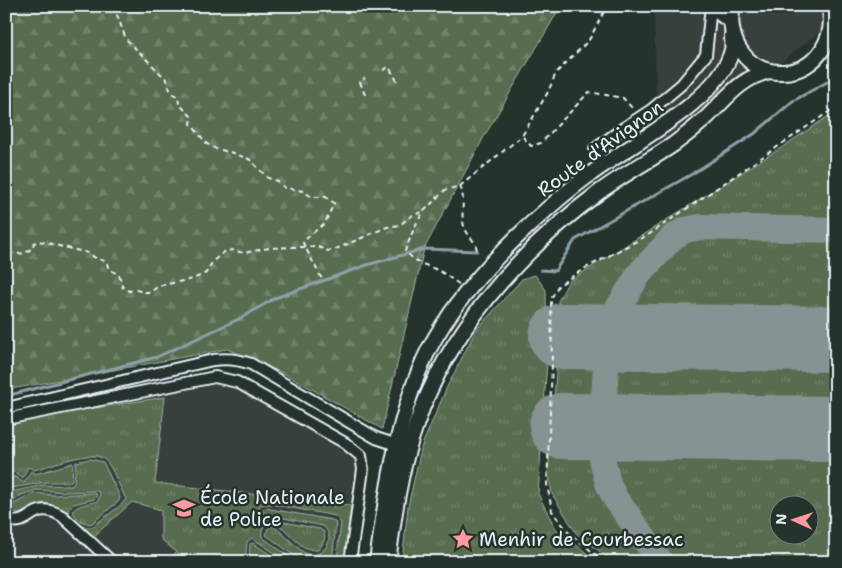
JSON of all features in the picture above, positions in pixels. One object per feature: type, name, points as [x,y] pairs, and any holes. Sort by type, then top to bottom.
[{"type":"main road","name":"Route d'Avignon","points":[[377,562],[383,517],[397,445],[410,399],[429,350],[455,307],[468,290],[516,238],[542,214],[592,173],[671,121],[704,92],[719,75],[730,58],[733,49],[733,6]]},
{"type":"main road","points":[[732,30],[737,48],[756,66],[768,71],[783,72],[797,70],[810,63],[821,53],[828,40],[834,21],[829,6]]},
{"type":"main road","name":"Route d'Avignon","points":[[388,562],[399,491],[416,424],[427,395],[446,356],[483,304],[534,248],[585,203],[610,184],[688,133],[706,118],[735,87],[749,78],[768,71]]},
{"type":"street","points":[[713,6],[732,30]]},
{"type":"street","points":[[604,165],[595,150],[651,110],[682,84],[706,55],[713,6]]},
{"type":"street","points":[[6,408],[226,358],[241,360],[251,364],[376,438],[397,445]]},
{"type":"street","points":[[6,419],[215,377],[238,382],[345,443],[361,456],[363,469],[350,562]]},
{"type":"street","points":[[6,518],[13,522],[19,522],[42,510],[53,511],[62,516],[112,562]]},
{"type":"path","points":[[120,6],[117,15],[126,40],[167,80],[171,92],[178,96],[179,104],[192,117],[191,124],[207,144],[216,149],[249,159],[268,178],[285,188],[303,190],[312,197],[326,197],[334,203],[325,223],[303,243],[323,281]]},
{"type":"path","points":[[468,290],[436,269],[422,265],[412,259],[405,251],[415,226],[424,211],[444,190],[460,186],[522,136],[548,92],[556,73],[589,40],[608,6]]},
{"type":"path","points":[[383,70],[388,67],[397,82]]},
{"type":"path","points":[[365,78],[360,82],[365,95]]},
{"type":"path","points":[[522,136],[531,146],[541,143],[589,92],[623,98],[640,117]]},
{"type":"path","points":[[605,562],[569,534],[552,511],[546,484],[552,364],[552,299],[558,286],[582,270],[648,235],[836,107]]},
{"type":"path","points":[[460,186],[464,195],[462,206],[464,227],[476,245],[477,251]]},
{"type":"path","points":[[6,243],[11,253],[18,255],[28,252],[34,243],[39,241],[88,253],[97,259],[106,261],[109,269],[119,275],[123,288],[129,291],[151,292],[158,286],[193,279],[206,273],[213,262],[224,252],[232,250],[244,253],[269,248],[305,247],[318,247],[328,251],[387,227],[400,225],[411,216],[424,211]]},
{"type":"shaded area","points":[[654,6],[836,6],[836,19],[658,159]]},
{"type":"shaded area","name":"École Nationale de Police","points":[[222,370],[238,376],[369,454],[355,562],[6,562],[6,418]]},
{"type":"green space","points":[[6,6],[561,6],[485,135],[424,249],[382,429],[285,374],[227,349],[6,390]]},
{"type":"green space","points":[[836,111],[836,562],[613,562],[576,533],[552,494],[548,472],[556,373],[558,301],[569,281],[781,148]]},
{"type":"green space","points":[[535,275],[546,290],[547,361],[538,494],[556,529],[598,562],[402,562],[408,506],[422,445],[447,387],[476,330],[522,279]]},
{"type":"green space","points":[[165,397],[155,483],[349,505],[351,508],[345,562],[336,562],[341,523],[336,516],[270,504],[260,505],[259,515],[263,518],[320,529],[324,532],[324,542],[318,550],[303,546],[281,527],[275,523],[268,522],[263,528],[262,537],[297,562],[288,562],[252,538],[247,542],[245,562],[168,562],[176,552],[161,539],[161,510],[132,502],[94,536],[89,536],[73,520],[53,505],[40,504],[19,514],[6,508],[35,493],[54,495],[94,493],[97,495],[94,499],[74,504],[68,510],[71,517],[77,523],[92,527],[126,499],[111,467],[105,460],[99,457],[81,457],[34,470],[28,467],[23,478],[13,471],[6,482],[6,424],[43,416]]},
{"type":"green space","points":[[90,459],[103,462],[120,497],[119,501],[91,524],[83,522],[78,518],[74,510],[98,501],[100,494],[97,491],[65,492],[36,490],[22,495],[11,503],[6,502],[6,493],[43,485],[72,486],[76,462]]},
{"type":"green space","points":[[73,463],[72,480],[70,482],[47,482],[6,489],[14,476],[24,483],[31,471],[35,474]]},
{"type":"green space","points":[[265,508],[332,520],[336,523],[332,562],[303,562],[266,535],[268,528],[271,526],[275,527],[303,552],[316,554],[321,552],[328,543],[329,537],[323,526],[264,514],[262,510]]},
{"type":"green space","points":[[253,543],[281,562],[269,562],[268,557],[263,554],[257,556],[256,562],[249,562],[250,544]]},
{"type":"waterway","points":[[541,270],[555,271],[575,240],[692,174],[754,134],[793,101],[836,77]]},
{"type":"waterway","points":[[6,396],[157,357],[241,318],[275,298],[367,265],[424,249],[477,251]]},
{"type":"taxiway","points":[[661,562],[615,498],[608,483],[602,459],[602,427],[608,337],[618,308],[639,274],[673,237],[685,230],[700,227],[836,230]]},
{"type":"runway","points":[[562,336],[836,339]]},
{"type":"runway","points":[[562,426],[836,429]]},
{"type":"place","name":"École Nationale de Police","points":[[184,508]]},
{"type":"place","name":"Menhir de Courbessac","points":[[463,539]]}]
